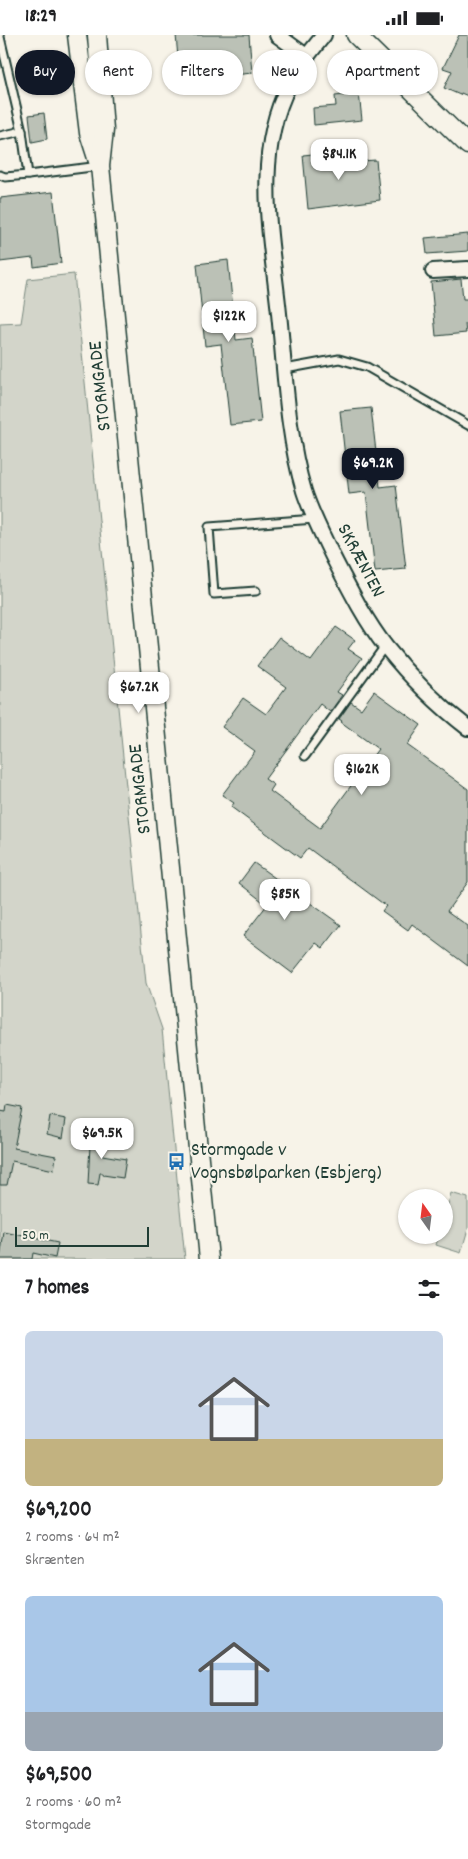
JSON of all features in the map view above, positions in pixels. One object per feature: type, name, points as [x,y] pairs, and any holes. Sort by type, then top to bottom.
[{"type":"street","name":"STORMGADE","points":[[76,35],[89,133],[100,166]]},
{"type":"street","name":"STORMGADE","points":[[97,35],[104,130],[100,166],[209,1259]]},
{"type":"street","points":[[277,35],[298,50]]},
{"type":"street","name":"SKRÆNTEN","points":[[311,50],[324,35]]},
{"type":"street","points":[[356,35],[468,145]]},
{"type":"street","name":"SKRÆNTEN","points":[[285,95],[276,120],[268,156],[268,219],[292,437],[304,491],[349,589],[386,647],[416,681],[468,727]]},
{"type":"street","points":[[434,271],[468,269]]},
{"type":"lane","points":[[0,37],[22,131],[28,175]]},
{"type":"lane","points":[[0,136],[22,131]]},
{"type":"lane","points":[[0,175],[5,177],[28,175],[100,166]]},
{"type":"lane","points":[[285,369],[339,359],[367,367],[468,425]]},
{"type":"lane","points":[[256,591],[214,594],[209,527],[316,519]]},
{"type":"lane","points":[[305,756],[386,647]]},
{"type":"shaded area","points":[[74,274],[146,983],[162,1029],[185,1259],[0,1259],[0,324],[21,323],[28,279]]},
{"type":"shaded area","points":[[453,1194],[468,1198],[468,1229],[461,1253],[436,1245],[453,1244]]},
{"type":"building","points":[[176,35],[249,35],[252,73],[243,74],[243,50],[177,50]]},
{"type":"building","points":[[459,35],[468,35],[468,96],[461,93],[460,95],[444,88],[452,71],[443,68]]},
{"type":"building","points":[[359,95],[362,120],[314,125],[313,108],[336,106],[335,96]]},
{"type":"building","points":[[44,113],[47,139],[32,142],[29,115]]},
{"type":"building","points":[[333,152],[334,163],[376,160],[380,200],[308,209],[303,155]]},
{"type":"building","points":[[53,192],[61,263],[34,267],[33,258],[0,262],[0,198]]},
{"type":"building","points":[[468,234],[468,251],[427,254],[425,238]]},
{"type":"building","points":[[228,260],[236,340],[252,338],[261,422],[230,425],[221,344],[205,346],[197,264]]},
{"type":"building","points":[[461,279],[463,299],[468,299],[468,324],[465,324],[466,333],[436,336],[431,282]]},
{"type":"building","points":[[371,408],[380,487],[396,485],[406,569],[375,572],[366,492],[349,494],[340,411]]},
{"type":"building","points":[[336,627],[355,640],[348,649],[362,658],[337,692],[342,695],[330,712],[320,704],[265,779],[274,785],[270,791],[320,828],[378,749],[339,719],[351,702],[361,709],[374,691],[421,725],[407,745],[468,789],[468,882],[447,911],[468,926],[468,966],[412,924],[408,930],[382,911],[386,906],[308,848],[300,858],[231,807],[234,803],[222,795],[255,751],[222,727],[243,698],[266,714],[286,687],[257,666],[279,637],[311,661]]},
{"type":"building","points":[[254,863],[341,925],[323,948],[316,943],[292,973],[243,936],[267,905],[239,883]]},
{"type":"building","points":[[7,1105],[22,1108],[14,1148],[56,1156],[54,1170],[12,1161],[7,1185],[0,1185],[0,1111],[6,1112]]},
{"type":"building","points":[[50,1116],[66,1119],[63,1138],[47,1134]]},
{"type":"building","points":[[88,1130],[105,1133],[102,1155],[126,1159],[123,1178],[100,1173],[98,1185],[88,1184],[90,1145],[86,1145]]},
{"type":"building","points":[[4,1232],[58,1243],[55,1258],[33,1253],[32,1259],[0,1259]]},
{"type":"place","name":"Stormgade v Vognsbølparken (Esbjerg)","points":[[177,1162]]}]
